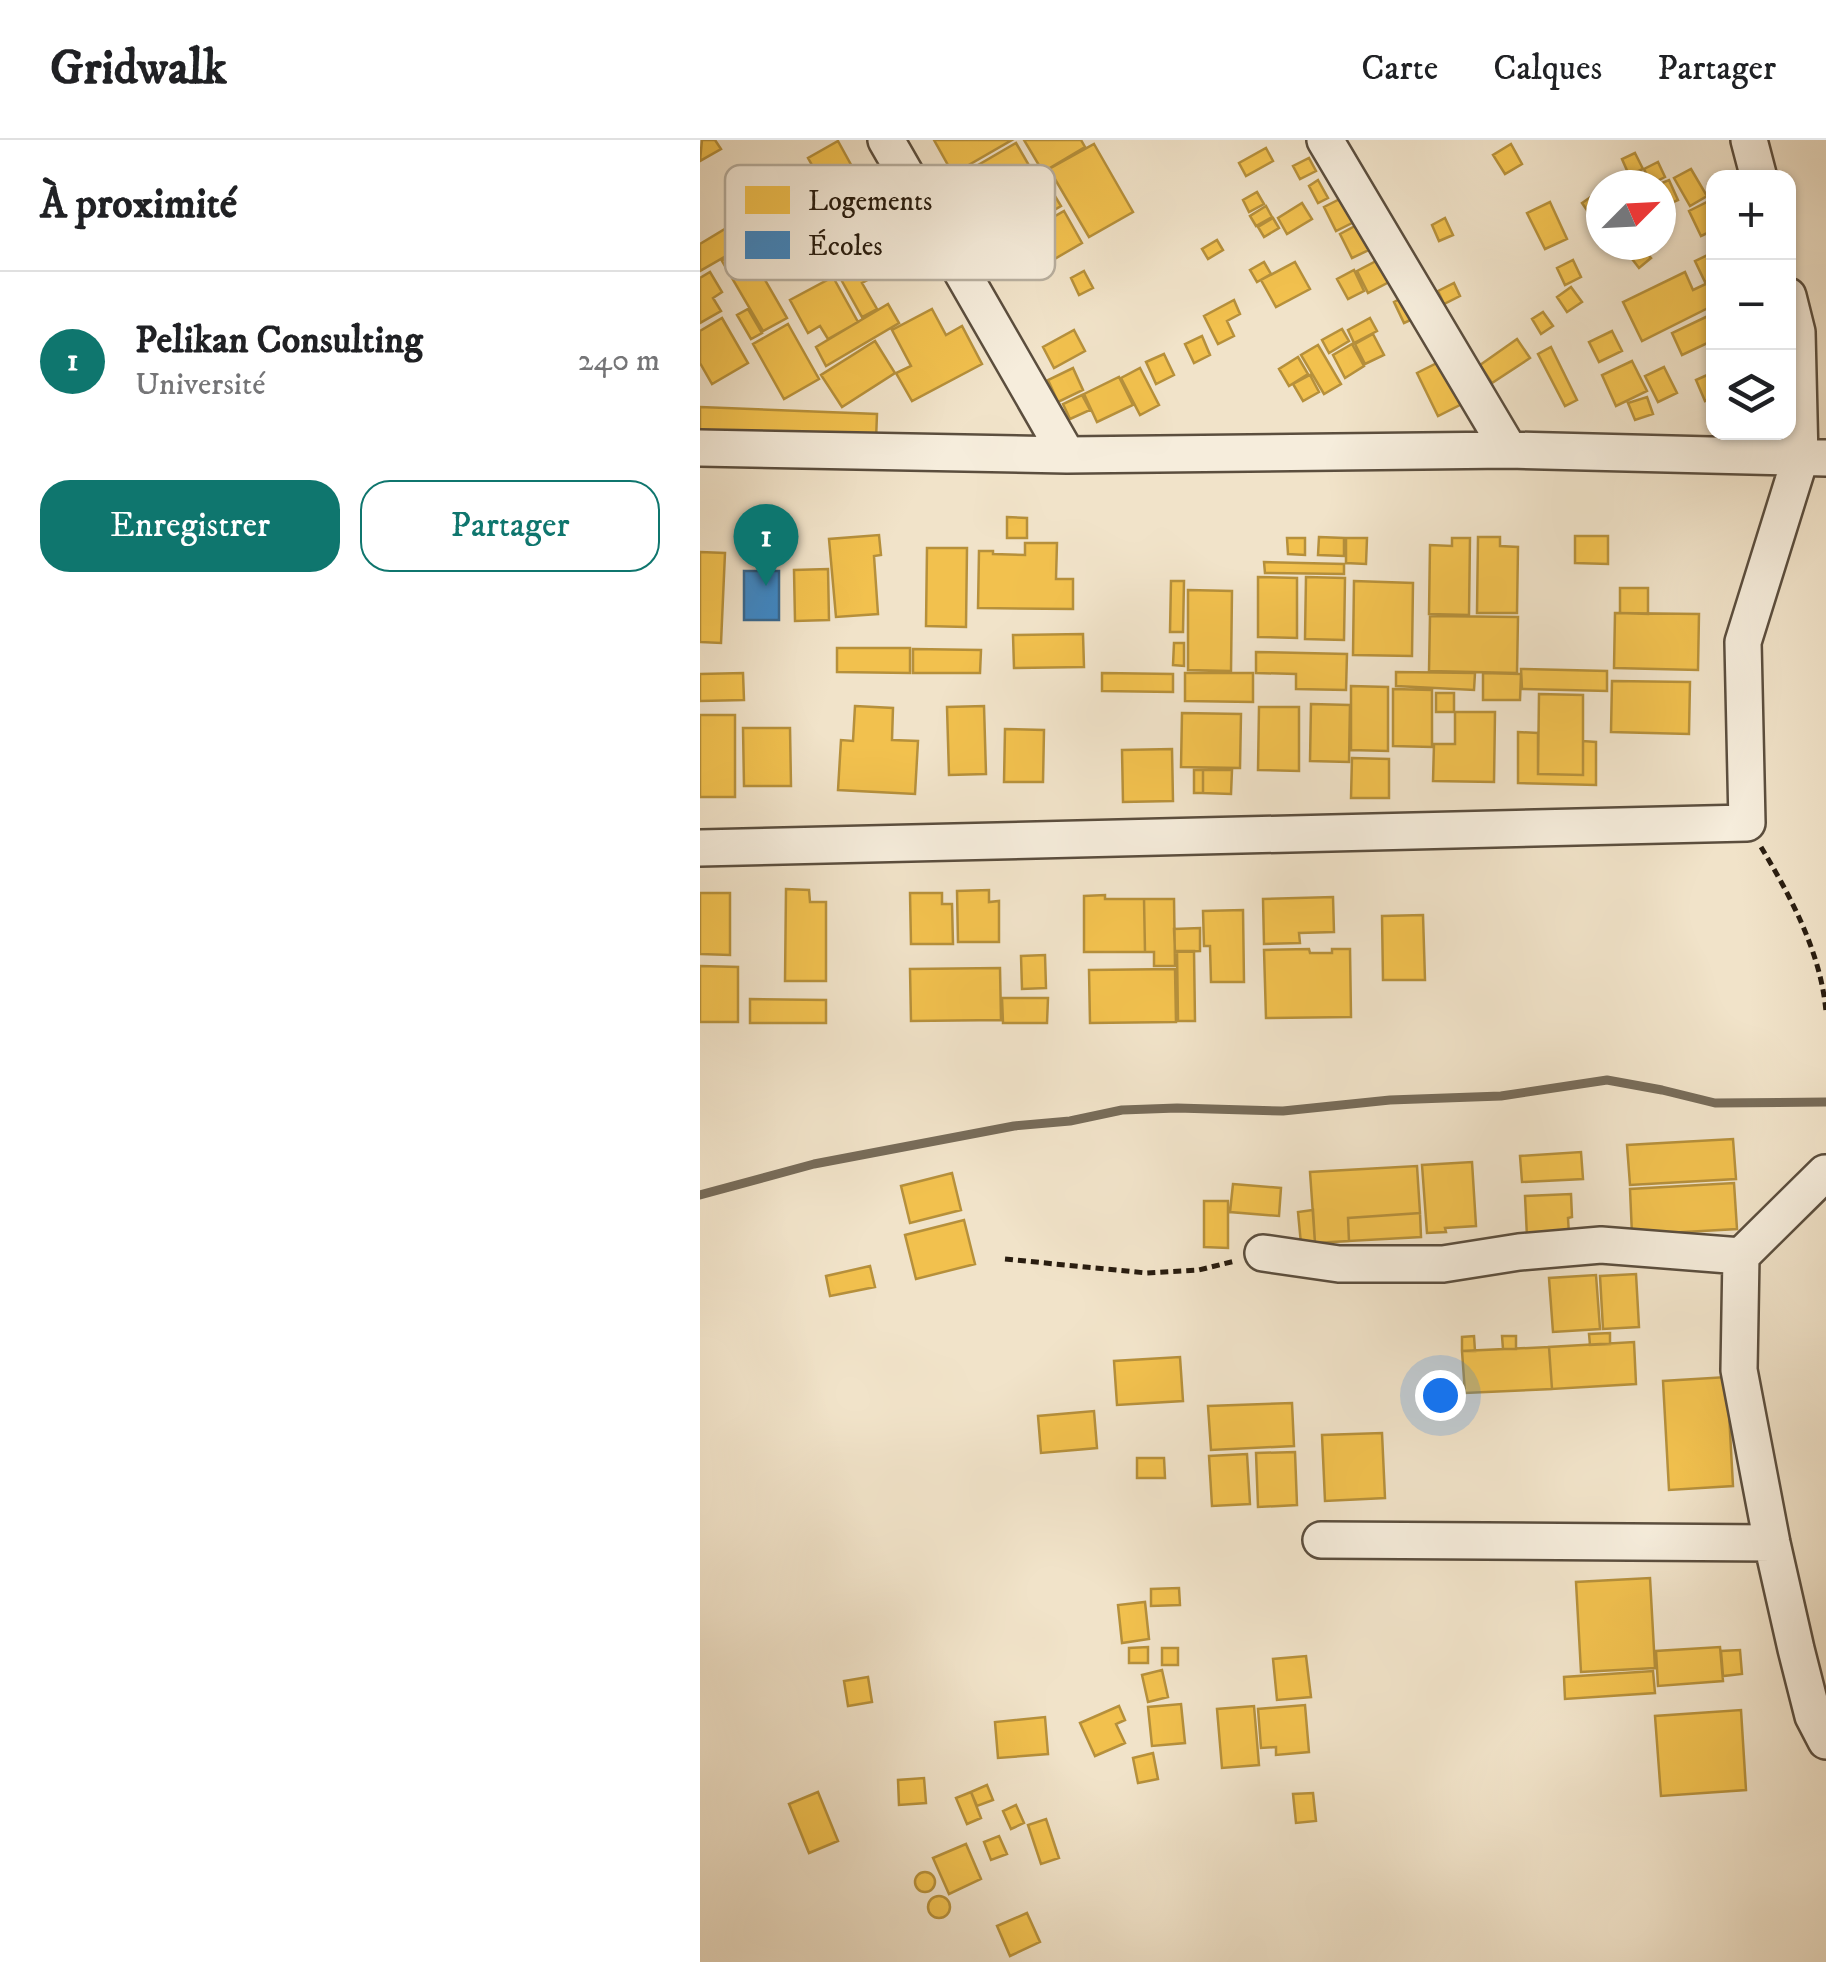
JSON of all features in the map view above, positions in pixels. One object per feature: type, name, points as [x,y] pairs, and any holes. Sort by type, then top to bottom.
[{"type":"street","points":[[886,140],[900,165]]},
{"type":"street","points":[[1325,140],[1509,450]]},
{"type":"street","points":[[1749,140],[1757,170]]},
{"type":"street","points":[[966,280],[1067,455]]},
{"type":"street","points":[[700,848],[1747,823],[1743,642],[1813,458],[1812,324]]},
{"type":"street","points":[[700,448],[1067,455],[1509,450],[1813,458]]},
{"type":"street","points":[[1825,1173],[1741,1256],[1739,1370],[1772,1543],[1813,1716],[1826,1741]]},
{"type":"street","points":[[1263,1253],[1338,1264],[1442,1264],[1601,1245],[1741,1256]]},
{"type":"street","points":[[1321,1540],[1772,1543]]},
{"type":"path","points":[[1747,823],[1790,896],[1824,986],[1826,1012]]},
{"type":"path","points":[[1004,1259],[1146,1273],[1199,1270],[1263,1253]]},
{"type":"building: Logements","points":[[702,140],[715,140],[721,149],[700,161]]},
{"type":"building: Logements","points":[[934,140],[1012,140],[969,165],[948,165]]},
{"type":"building: Logements","points":[[1024,140],[1081,140],[1085,147],[1055,165],[1039,165]]},
{"type":"building: Logements","points":[[838,141],[851,165],[812,165],[808,158]]},
{"type":"building: Logements","points":[[1016,143],[1029,165],[978,165]]},
{"type":"building: Logements","points":[[1094,144],[1133,212],[1089,237],[1055,179],[1055,166]]},
{"type":"building: Logements","points":[[1511,144],[1522,164],[1505,174],[1493,155]]},
{"type":"building: Logements","points":[[1266,148],[1273,161],[1246,176],[1239,163]]},
{"type":"building: Logements","points":[[1635,153],[1643,169],[1627,170],[1622,159]]},
{"type":"building: Logements","points":[[1309,158],[1316,171],[1300,179],[1293,166]]},
{"type":"building: Logements","points":[[1658,162],[1662,170],[1644,170]]},
{"type":"building: Logements","points":[[1691,169],[1706,197],[1690,206],[1676,177]]},
{"type":"building: Logements","points":[[1318,180],[1328,198],[1318,203],[1309,186]]},
{"type":"building: Logements","points":[[1257,192],[1264,204],[1249,212],[1243,200]]},
{"type":"building: Logements","points":[[1342,198],[1354,222],[1336,231],[1324,207]]},
{"type":"building: Logements","points":[[1550,202],[1567,239],[1545,249],[1527,213]]},
{"type":"building: Logements","points":[[1706,202],[1706,234],[1701,236],[1689,211]]},
{"type":"building: Logements","points":[[1302,203],[1312,219],[1287,234],[1278,218]]},
{"type":"building: Logements","points":[[1266,206],[1272,217],[1256,226],[1250,216]]},
{"type":"building: Logements","points":[[1064,211],[1082,243],[1055,259],[1055,216]]},
{"type":"building: Logements","points":[[1273,218],[1279,228],[1264,237],[1258,227]]},
{"type":"building: Logements","points":[[1445,218],[1453,235],[1439,241],[1432,225]]},
{"type":"building: Logements","points":[[1357,225],[1369,250],[1352,258],[1340,234]]},
{"type":"building: Logements","points":[[725,229],[725,257],[700,271],[700,244]]},
{"type":"building: Logements","points":[[1217,240],[1223,250],[1208,259],[1202,249]]},
{"type":"building: Logements","points":[[1706,256],[1706,282],[1705,282],[1695,261]]},
{"type":"building: Logements","points":[[1380,259],[1391,281],[1368,293],[1357,271]]},
{"type":"building: Logements","points":[[1573,260],[1581,277],[1565,285],[1557,268]]},
{"type":"building: Logements","points":[[1633,260],[1649,260],[1639,268]]},
{"type":"building: Logements","points":[[1264,262],[1271,274],[1257,282],[1250,270]]},
{"type":"building: Logements","points":[[1295,262],[1310,289],[1276,307],[1261,280]]},
{"type":"building: Logements","points":[[1354,270],[1364,291],[1348,299],[1337,279]]},
{"type":"building: Logements","points":[[1084,271],[1093,288],[1079,295],[1071,278]]},
{"type":"building: Logements","points":[[710,272],[722,292],[713,298],[721,311],[700,323],[700,278]]},
{"type":"building: Logements","points":[[1685,272],[1693,290],[1706,284],[1706,309],[1642,341],[1623,302]]},
{"type":"building: Logements","points":[[733,280],[765,280],[787,318],[763,331]]},
{"type":"building: Logements","points":[[835,280],[858,322],[828,339],[820,326],[808,333],[790,300]]},
{"type":"building: Logements","points":[[841,280],[868,280],[862,283],[877,309],[862,317]]},
{"type":"building: Logements","points":[[1454,283],[1460,296],[1444,304],[1438,291]]},
{"type":"building: Logements","points":[[1571,287],[1582,302],[1567,312],[1557,297]]},
{"type":"building: Logements","points":[[1404,297],[1415,318],[1404,323],[1394,302]]},
{"type":"building: Logements","points":[[1234,300],[1240,314],[1227,321],[1234,336],[1218,344],[1204,316]]},
{"type":"building: Logements","points":[[888,304],[899,323],[826,366],[816,347]]},
{"type":"building: Logements","points":[[748,309],[762,333],[751,339],[737,315]]},
{"type":"building: Logements","points":[[932,309],[946,335],[962,326],[982,364],[912,401],[896,373],[911,366],[892,330]]},
{"type":"building: Logements","points":[[1543,312],[1553,326],[1541,334],[1532,319]]},
{"type":"building: Logements","points":[[1706,317],[1706,344],[1682,355],[1672,333]]},
{"type":"building: Logements","points":[[722,318],[748,363],[712,384],[700,363],[700,331]]},
{"type":"building: Logements","points":[[1370,318],[1377,331],[1354,343],[1348,330]]},
{"type":"building: Logements","points":[[788,324],[819,379],[784,399],[753,344]]},
{"type":"building: Logements","points":[[1342,329],[1349,341],[1329,353],[1322,340]]},
{"type":"building: Logements","points":[[1074,330],[1085,351],[1054,368],[1043,347]]},
{"type":"building: Logements","points":[[1612,331],[1622,351],[1599,362],[1589,342]]},
{"type":"building: Logements","points":[[1373,334],[1384,355],[1365,364],[1355,344]]},
{"type":"building: Logements","points":[[1202,336],[1210,355],[1194,363],[1185,344]]},
{"type":"building: Logements","points":[[1517,339],[1530,358],[1492,383],[1480,365]]},
{"type":"building: Logements","points":[[875,341],[895,373],[842,407],[821,375]]},
{"type":"building: Logements","points":[[1352,344],[1364,366],[1345,378],[1333,355]]},
{"type":"building: Logements","points":[[1318,345],[1341,384],[1324,394],[1301,355]]},
{"type":"building: Logements","points":[[1551,347],[1577,400],[1565,406],[1538,354]]},
{"type":"building: Logements","points":[[1164,354],[1174,375],[1156,384],[1146,362]]},
{"type":"building: Logements","points":[[1298,357],[1308,374],[1289,386],[1279,369]]},
{"type":"building: Logements","points":[[1443,360],[1464,403],[1438,416],[1417,373]]},
{"type":"building: Logements","points":[[1632,361],[1647,391],[1616,406],[1602,375]]},
{"type":"building: Logements","points":[[1664,367],[1677,393],[1658,402],[1645,376]]},
{"type":"building: Logements","points":[[1073,368],[1083,390],[1058,402],[1048,380]]},
{"type":"building: Logements","points":[[1140,368],[1159,405],[1140,415],[1121,378]]},
{"type":"building: Logements","points":[[1310,375],[1319,392],[1303,401],[1293,384]]},
{"type":"building: Logements","points":[[1706,376],[1706,401],[1705,401],[1696,380]]},
{"type":"building: Logements","points":[[1119,377],[1133,405],[1097,422],[1084,394]]},
{"type":"building: Logements","points":[[1082,395],[1090,410],[1070,419],[1063,404]]},
{"type":"building: Logements","points":[[1647,397],[1653,414],[1635,420],[1628,403]]},
{"type":"building: Logements","points":[[700,407],[877,414],[876,440],[700,433]]},
{"type":"building: Logements","points":[[1007,517],[1027,518],[1027,538],[1007,538]]},
{"type":"building: Logements","points":[[879,535],[881,555],[874,556],[878,614],[836,617],[829,539]]},
{"type":"building: Logements","points":[[1575,536],[1608,536],[1608,564],[1575,563]]},
{"type":"building: Logements","points":[[1319,537],[1344,538],[1344,556],[1318,555]]},
{"type":"building: Logements","points":[[1478,537],[1500,537],[1500,546],[1518,547],[1517,613],[1477,613]]},
{"type":"building: Logements","points":[[1287,538],[1305,538],[1305,555],[1288,554]]},
{"type":"building: Logements","points":[[1346,538],[1367,538],[1366,564],[1346,563]]},
{"type":"building: Logements","points":[[1452,538],[1470,538],[1469,615],[1429,614],[1430,545],[1452,546]]},
{"type":"building: Logements","points":[[1025,543],[1057,543],[1056,579],[1073,579],[1073,609],[978,608],[979,551],[1025,555]]},
{"type":"building: Logements","points":[[927,548],[967,548],[966,627],[926,626]]},
{"type":"building: Logements","points":[[700,552],[725,553],[721,643],[700,642]]},
{"type":"building: Logements","points":[[1264,562],[1344,564],[1344,574],[1265,573]]},
{"type":"building: Logements","points":[[828,569],[829,620],[795,621],[794,570]]},
{"type":"building: Logements","points":[[1258,577],[1297,578],[1297,638],[1258,637]]},
{"type":"building: Logements","points":[[1306,577],[1345,578],[1344,640],[1305,639]]},
{"type":"building: Logements","points":[[1171,581],[1184,581],[1183,632],[1170,632]]},
{"type":"building: Logements","points":[[1354,581],[1413,583],[1412,656],[1353,655]]},
{"type":"building: Logements","points":[[1620,588],[1648,588],[1648,614],[1620,613]]},
{"type":"building: Logements","points":[[1188,590],[1232,591],[1231,671],[1188,670]]},
{"type":"building: Logements","points":[[1615,613],[1699,614],[1698,670],[1614,668]]},
{"type":"building: Logements","points":[[1430,616],[1518,617],[1517,673],[1429,671]]},
{"type":"building: Logements","points":[[1083,634],[1084,667],[1014,668],[1013,635]]},
{"type":"building: Logements","points":[[1174,643],[1184,643],[1184,666],[1173,665]]},
{"type":"building: Logements","points":[[837,648],[910,648],[910,673],[837,672]]},
{"type":"building: Logements","points":[[913,649],[981,650],[980,673],[913,673]]},
{"type":"building: Logements","points":[[1256,652],[1347,654],[1346,690],[1296,689],[1296,674],[1256,673]]},
{"type":"building: Logements","points":[[1521,669],[1607,671],[1607,691],[1522,689]]},
{"type":"building: Logements","points":[[1396,672],[1475,673],[1474,690],[1396,686]]},
{"type":"building: Logements","points":[[743,673],[744,700],[700,701],[700,674]]},
{"type":"building: Logements","points":[[1102,673],[1173,674],[1173,692],[1102,691]]},
{"type":"building: Logements","points":[[1185,673],[1253,673],[1253,702],[1185,701]]},
{"type":"building: Logements","points":[[1483,673],[1521,674],[1520,700],[1483,700]]},
{"type":"building: Logements","points":[[1612,681],[1690,682],[1689,734],[1611,732]]},
{"type":"building: Logements","points":[[1351,686],[1388,687],[1388,751],[1351,750]]},
{"type":"building: Logements","points":[[1393,689],[1432,690],[1432,747],[1393,746]]},
{"type":"building: Logements","points":[[1436,693],[1454,693],[1454,712],[1436,712]]},
{"type":"building: Logements","points":[[1539,694],[1583,695],[1583,775],[1538,774]]},
{"type":"building: Logements","points":[[1311,704],[1350,705],[1349,762],[1310,761]]},
{"type":"building: Logements","points":[[855,706],[893,708],[892,740],[918,741],[915,794],[838,790],[841,740],[853,741]]},
{"type":"building: Logements","points":[[984,706],[986,774],[949,775],[947,707]]},
{"type":"building: Logements","points":[[1259,707],[1299,707],[1299,771],[1258,770]]},
{"type":"building: Logements","points":[[1455,712],[1495,712],[1494,782],[1433,781],[1434,744],[1455,744]]},
{"type":"building: Logements","points":[[1182,713],[1241,714],[1240,768],[1181,767]]},
{"type":"building: Logements","points":[[700,715],[735,715],[735,797],[700,797]]},
{"type":"building: Logements","points":[[743,728],[790,728],[791,786],[744,786]]},
{"type":"building: Logements","points":[[1005,729],[1044,730],[1043,782],[1004,782]]},
{"type":"building: Logements","points":[[1518,732],[1538,733],[1538,774],[1583,775],[1583,741],[1596,742],[1596,785],[1518,783]]},
{"type":"building: Logements","points":[[1172,749],[1173,801],[1123,802],[1122,750]]},
{"type":"building: Logements","points":[[1352,758],[1389,759],[1389,798],[1351,798]]},
{"type":"building: Logements","points":[[1194,770],[1203,770],[1203,793],[1194,793]]},
{"type":"building: Logements","points":[[1203,770],[1232,770],[1231,794],[1203,793]]},
{"type":"building: Logements","points":[[786,889],[809,890],[810,902],[826,902],[826,981],[785,981]]},
{"type":"building: Logements","points":[[989,890],[989,902],[999,901],[999,942],[958,942],[957,891]]},
{"type":"building: Logements","points":[[700,893],[730,893],[730,955],[700,954]]},
{"type":"building: Logements","points":[[910,893],[942,893],[942,904],[952,904],[953,944],[911,944]]},
{"type":"building: Logements","points":[[1105,895],[1105,899],[1144,899],[1145,952],[1084,952],[1084,896]]},
{"type":"building: Logements","points":[[1333,897],[1334,932],[1299,933],[1300,943],[1264,944],[1263,899]]},
{"type":"building: Logements","points":[[1144,899],[1174,899],[1175,966],[1154,966],[1154,952],[1145,952]]},
{"type":"building: Logements","points":[[1243,910],[1244,982],[1211,982],[1210,946],[1204,946],[1203,911]]},
{"type":"building: Logements","points":[[1423,915],[1425,980],[1383,980],[1382,916]]},
{"type":"building: Logements","points":[[1200,928],[1200,951],[1175,952],[1174,929]]},
{"type":"building: Logements","points":[[1309,949],[1310,953],[1332,953],[1332,949],[1350,949],[1351,1017],[1266,1018],[1264,950]]},
{"type":"building: Logements","points":[[1177,951],[1194,951],[1195,1021],[1178,1021]]},
{"type":"building: Logements","points":[[1045,955],[1046,988],[1022,989],[1021,956]]},
{"type":"building: Logements","points":[[700,966],[738,967],[738,1022],[700,1022]]},
{"type":"building: Logements","points":[[1000,968],[1001,1020],[911,1021],[910,969]]},
{"type":"building: Logements","points":[[1175,969],[1176,1022],[1090,1023],[1089,970]]},
{"type":"building: Logements","points":[[1002,998],[1048,998],[1047,1023],[1003,1023]]},
{"type":"building: Logements","points":[[750,999],[826,1000],[826,1023],[750,1023]]},
{"type":"building: Logements","points":[[1733,1139],[1736,1179],[1630,1185],[1627,1145]]},
{"type":"building: Logements","points":[[1581,1152],[1583,1179],[1522,1182],[1520,1156]]},
{"type":"building: Logements","points":[[1472,1162],[1476,1226],[1427,1233],[1422,1165]]},
{"type":"building: Logements","points":[[1417,1166],[1420,1213],[1348,1218],[1349,1241],[1315,1243],[1310,1172]]},
{"type":"building: Logements","points":[[952,1173],[961,1210],[910,1223],[901,1186]]},
{"type":"building: Logements","points":[[1734,1183],[1737,1229],[1632,1235],[1630,1189]]},
{"type":"building: Logements","points":[[1233,1184],[1281,1188],[1279,1216],[1230,1212]]},
{"type":"building: Logements","points":[[1571,1194],[1569,1235],[1527,1237],[1525,1196]]},
{"type":"building: Logements","points":[[1204,1201],[1228,1201],[1228,1248],[1204,1247]]},
{"type":"building: Logements","points":[[1313,1210],[1315,1243],[1301,1244],[1298,1212]]},
{"type":"building: Logements","points":[[1420,1213],[1421,1237],[1349,1241],[1348,1218]]},
{"type":"building: Logements","points":[[964,1220],[975,1264],[916,1279],[905,1235]]},
{"type":"building: Logements","points":[[870,1266],[875,1287],[830,1296],[826,1276]]},
{"type":"building: Logements","points":[[1636,1274],[1639,1327],[1603,1329],[1600,1276]]},
{"type":"building: Logements","points":[[1596,1275],[1600,1329],[1553,1332],[1549,1278]]},
{"type":"building: Logements","points":[[1610,1333],[1610,1344],[1590,1345],[1589,1334]]},
{"type":"building: Logements","points":[[1474,1336],[1475,1351],[1462,1351],[1462,1337]]},
{"type":"building: Logements","points":[[1502,1336],[1516,1336],[1516,1349],[1503,1349]]},
{"type":"building: Logements","points":[[1634,1342],[1636,1384],[1552,1389],[1549,1347]]},
{"type":"building: Logements","points":[[1549,1347],[1552,1389],[1465,1393],[1462,1351]]},
{"type":"building: Logements","points":[[1180,1357],[1183,1401],[1117,1405],[1114,1361]]},
{"type":"building: Logements","points":[[1727,1377],[1733,1486],[1669,1490],[1663,1381]]},
{"type":"building: Logements","points":[[1292,1403],[1294,1446],[1211,1450],[1208,1406]]},
{"type":"building: Logements","points":[[1094,1411],[1097,1448],[1041,1453],[1038,1416]]},
{"type":"building: Logements","points":[[1382,1433],[1385,1498],[1325,1501],[1322,1435]]},
{"type":"building: Logements","points":[[1295,1452],[1297,1505],[1258,1507],[1256,1453]]},
{"type":"building: Logements","points":[[1247,1454],[1250,1504],[1212,1506],[1209,1456]]},
{"type":"building: Logements","points":[[1137,1458],[1164,1458],[1165,1478],[1137,1478]]},
{"type":"building: Logements","points":[[1650,1578],[1655,1668],[1581,1672],[1576,1582]]},
{"type":"building: Logements","points":[[1179,1588],[1180,1605],[1151,1606],[1151,1589]]},
{"type":"building: Logements","points":[[1145,1602],[1149,1639],[1122,1643],[1118,1605]]},
{"type":"building: Logements","points":[[1148,1647],[1148,1663],[1129,1663],[1129,1648]]},
{"type":"building: Logements","points":[[1720,1647],[1723,1681],[1658,1686],[1656,1651]]},
{"type":"building: Logements","points":[[1162,1648],[1178,1648],[1178,1665],[1162,1665]]},
{"type":"building: Logements","points":[[1740,1650],[1742,1674],[1723,1676],[1721,1651]]},
{"type":"building: Logements","points":[[1306,1656],[1311,1697],[1277,1700],[1273,1659]]},
{"type":"building: Logements","points":[[1162,1670],[1168,1697],[1148,1702],[1142,1675]]},
{"type":"building: Logements","points":[[1653,1671],[1655,1693],[1565,1699],[1564,1677]]},
{"type":"building: Logements","points":[[868,1677],[872,1702],[848,1706],[844,1681]]},
{"type":"building: Logements","points":[[1181,1704],[1185,1743],[1152,1746],[1148,1707]]},
{"type":"building: Logements","points":[[1305,1705],[1309,1752],[1276,1755],[1276,1747],[1261,1748],[1258,1709]]},
{"type":"building: Logements","points":[[1119,1706],[1125,1720],[1116,1724],[1125,1743],[1095,1756],[1080,1723]]},
{"type":"building: Logements","points":[[1254,1706],[1259,1765],[1222,1768],[1217,1709]]},
{"type":"building: Logements","points":[[1741,1710],[1746,1790],[1661,1796],[1655,1716]]},
{"type":"building: Logements","points":[[1045,1717],[1048,1754],[998,1758],[995,1722]]},
{"type":"building: Logements","points":[[1153,1753],[1158,1779],[1138,1783],[1133,1758]]},
{"type":"building: Logements","points":[[924,1778],[926,1803],[899,1805],[898,1780]]},
{"type":"building: Logements","points":[[987,1785],[993,1800],[977,1806],[971,1792]]},
{"type":"building: Logements","points":[[818,1792],[838,1841],[809,1853],[789,1804]]},
{"type":"building: Logements","points":[[971,1792],[981,1818],[967,1824],[956,1798]]},
{"type":"building: Logements","points":[[1313,1793],[1316,1821],[1296,1823],[1293,1794]]},
{"type":"building: Logements","points":[[1016,1805],[1024,1823],[1011,1829],[1003,1811]]},
{"type":"building: Logements","points":[[1046,1819],[1059,1858],[1041,1864],[1028,1825]]},
{"type":"building: Logements","points":[[999,1836],[1007,1854],[991,1860],[984,1842]]},
{"type":"building: Logements","points":[[966,1844],[981,1879],[949,1894],[933,1858]]},
{"type":"building: Logements","points":[[925,1872],[935,1882],[925,1892],[915,1882]]},
{"type":"building: Logements","points":[[939,1896],[947,1899],[947,1915],[939,1918],[931,1915],[928,1907],[931,1899]]},
{"type":"building: Logements","points":[[1027,1913],[1040,1942],[1010,1956],[997,1926]]},
{"type":"building: Écoles","points":[[744,571],[779,571],[779,620],[744,620]]},
{"type":"waterway","points":[[700,1195],[814,1164],[1122,1110],[1283,1111],[1390,1100],[1501,1096],[1607,1080],[1715,1103],[1826,1102]]},
{"type":"place","name":"Pelikan Consulting","points":[[766,586]]}]
